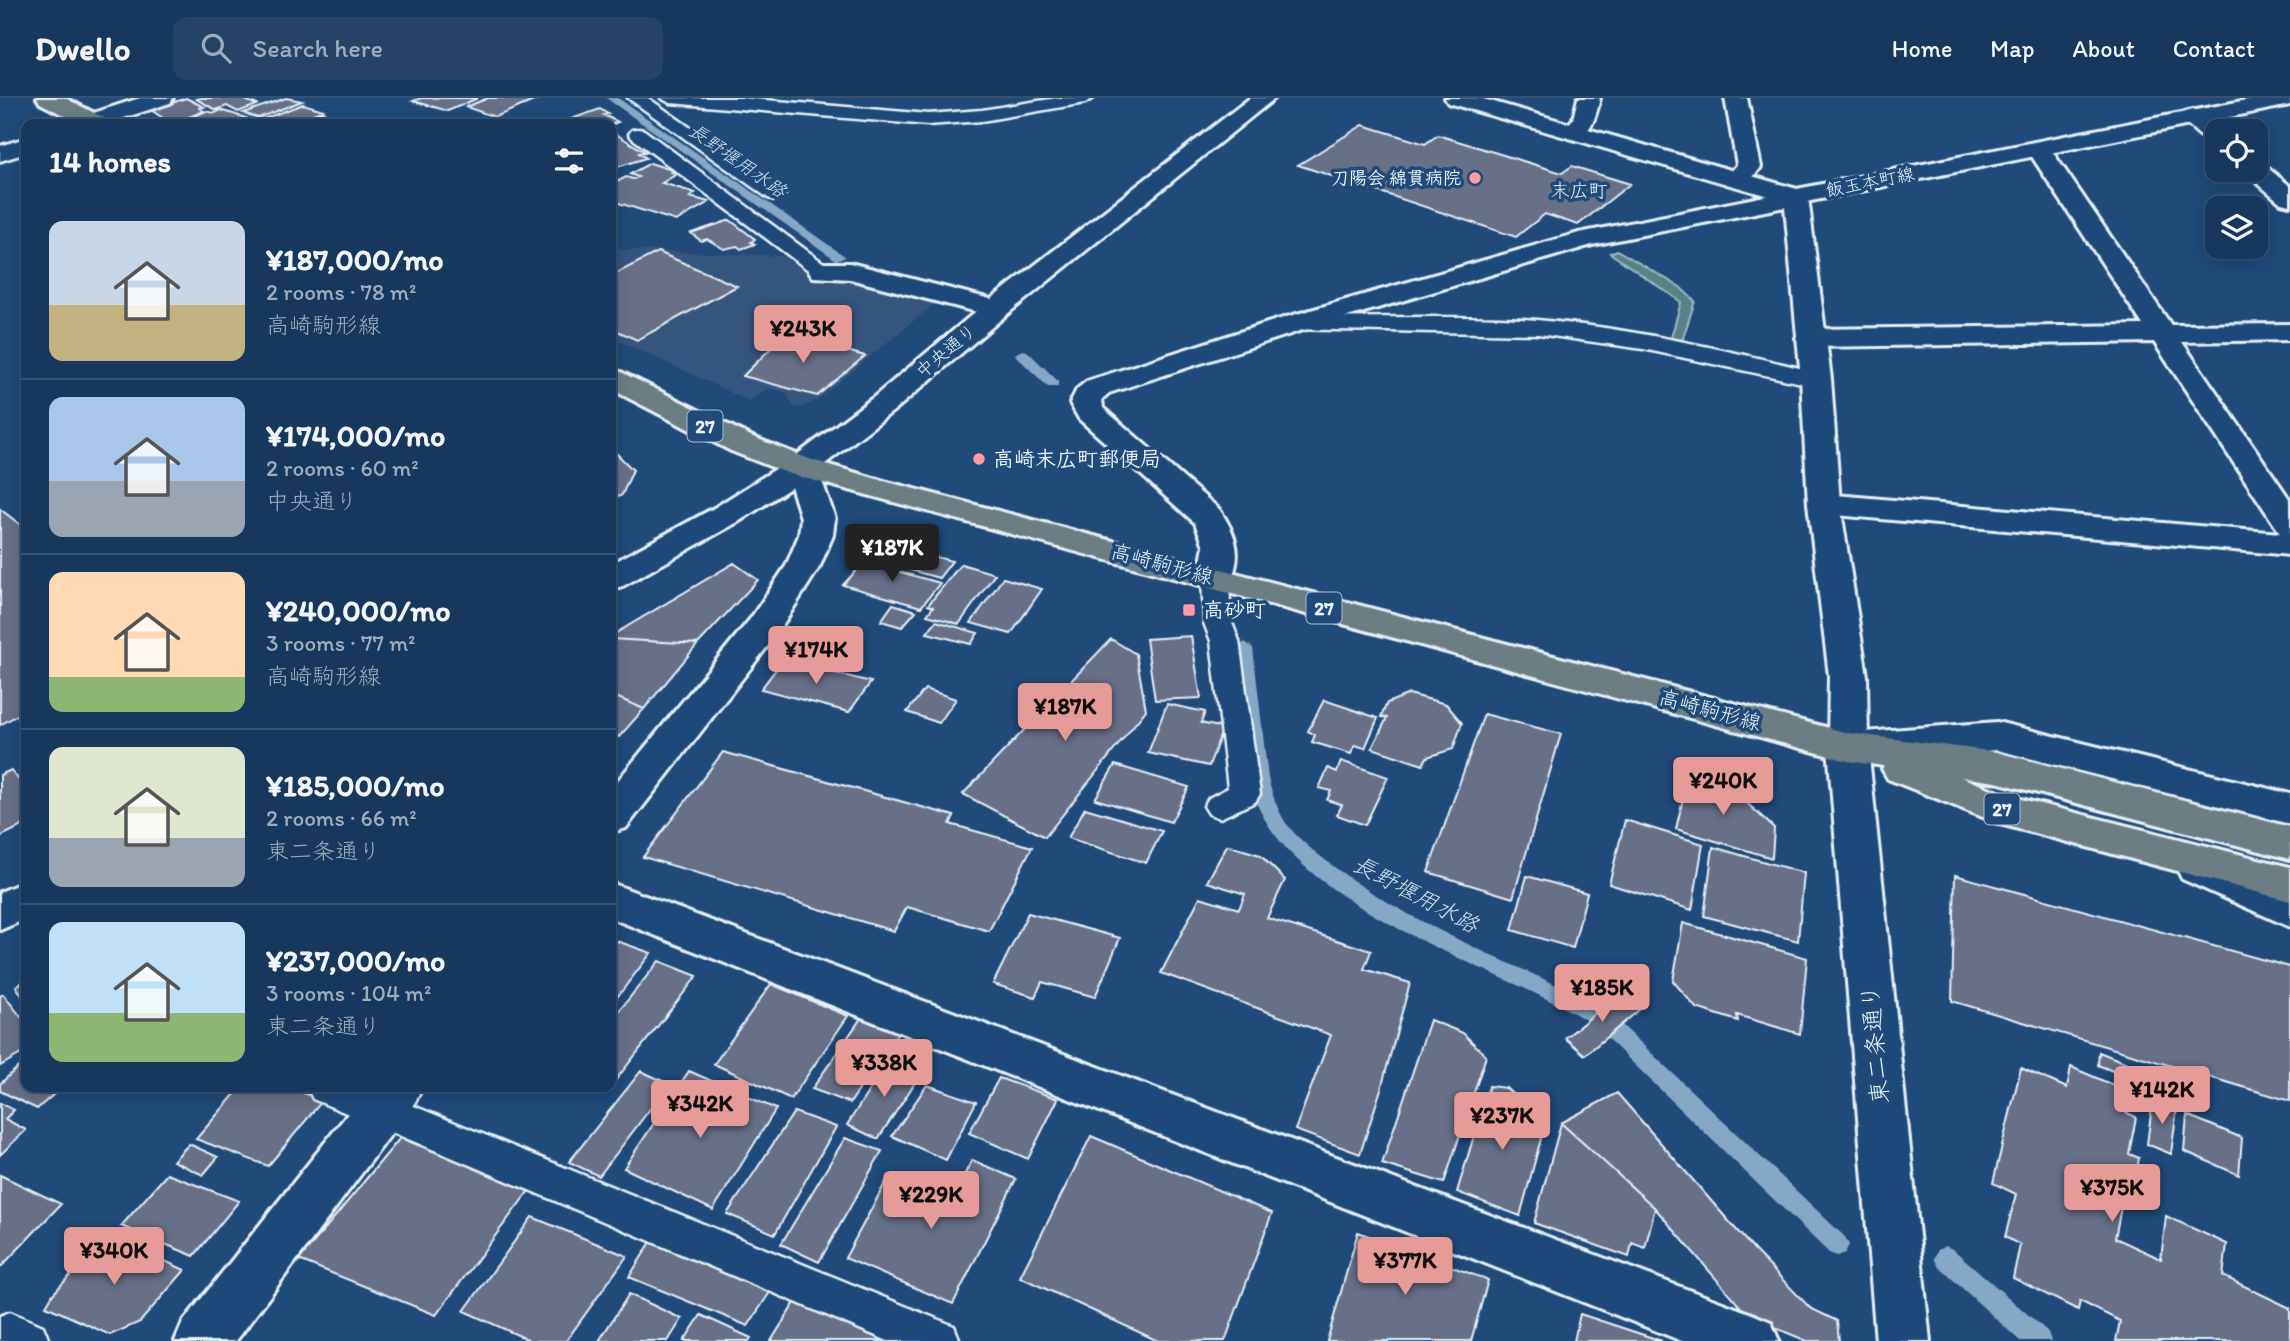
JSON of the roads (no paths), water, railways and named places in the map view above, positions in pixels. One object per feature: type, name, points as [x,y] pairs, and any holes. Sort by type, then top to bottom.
[{"type":"main road","points":[[48,98],[85,119]]},
{"type":"main road","name":"高崎駒形線","points":[[616,381],[742,444],[801,467],[1849,747],[2125,784],[2290,843]]},
{"type":"main road","name":"高崎駒形線","points":[[1849,747],[2000,809],[2290,884]]},
{"type":"street","points":[[103,119],[162,98]]},
{"type":"street","name":"中央通り","points":[[616,575],[726,515],[801,467],[885,403],[996,309],[1264,98]]},
{"type":"street","name":"飯玉本町線","points":[[1456,98],[1796,197],[2290,98]]},
{"type":"street","points":[[1573,131],[1584,121],[1589,98]]},
{"type":"street","points":[[1736,98],[1749,167],[1736,179]]},
{"type":"street","points":[[2193,117],[2205,127]]},
{"type":"street","points":[[0,154],[21,147]]},
{"type":"street","points":[[2039,149],[2290,525]]},
{"type":"street","points":[[2268,180],[2290,198]]},
{"type":"street","points":[[1215,578],[1222,542],[1207,516],[1090,413],[1085,403],[1088,395],[1111,381],[1588,237],[1796,197]]},
{"type":"street","name":"東二条通り","points":[[1796,197],[1816,379],[1824,504],[1848,676],[1849,747],[1903,1341]]},
{"type":"street","points":[[822,271],[850,271],[996,309]]},
{"type":"street","points":[[1810,338],[2290,332]]},
{"type":"street","points":[[616,811],[764,626],[803,566],[816,535],[818,518],[801,467]]},
{"type":"street","points":[[1824,504],[2290,544]]},
{"type":"street","points":[[2125,784],[2290,809]]},
{"type":"street","points":[[2162,851],[2290,910]]},
{"type":"street","points":[[0,913],[21,901]]},
{"type":"street","points":[[616,902],[1752,1341]]},
{"type":"street","points":[[202,1341],[389,1098]]},
{"type":"lane","points":[[637,98],[696,142],[775,194]]},
{"type":"lane","points":[[670,98],[793,107],[880,119],[948,119],[1085,98]]},
{"type":"lane","points":[[638,134],[669,151],[822,271]]},
{"type":"lane","points":[[669,151],[696,142]]},
{"type":"lane","points":[[1293,324],[1494,324],[1540,327],[1593,334],[1816,379]]},
{"type":"lane","points":[[1215,578],[1218,623],[1227,653],[1244,794],[1220,806]]},
{"type":"lane","points":[[355,1092],[389,1098],[939,1341]]},
{"type":"lane","points":[[2,1341],[10,1334],[27,1341]]},
{"type":"waterway","name":"長野堰用水路","points":[[611,98],[840,257]]},
{"type":"waterway","name":"長野堰用水路","points":[[1022,354],[1053,384]]},
{"type":"waterway","name":"長野堰用水路","points":[[1245,648],[1259,778],[1263,796],[1280,829],[1310,860],[1350,890],[1446,943],[1571,1001]]},
{"type":"waterway","points":[[1571,1001],[1601,980]]},
{"type":"waterway","name":"長野堰用水路","points":[[1571,1001],[1593,1014]]},
{"type":"waterway","name":"長野堰用水路","points":[[1614,1031],[1837,1245]]},
{"type":"waterway","points":[[1946,1258],[2039,1341]]},
{"type":"place","name":"刀陽会 綿貫病院","points":[[1475,178]]},
{"type":"place","name":"高崎末広町郵便局","points":[[979,459]]},
{"type":"place","name":"高砂町","points":[[1189,610]]},
{"type":"district","name":"末広町","points":[[1579,190]]}]
